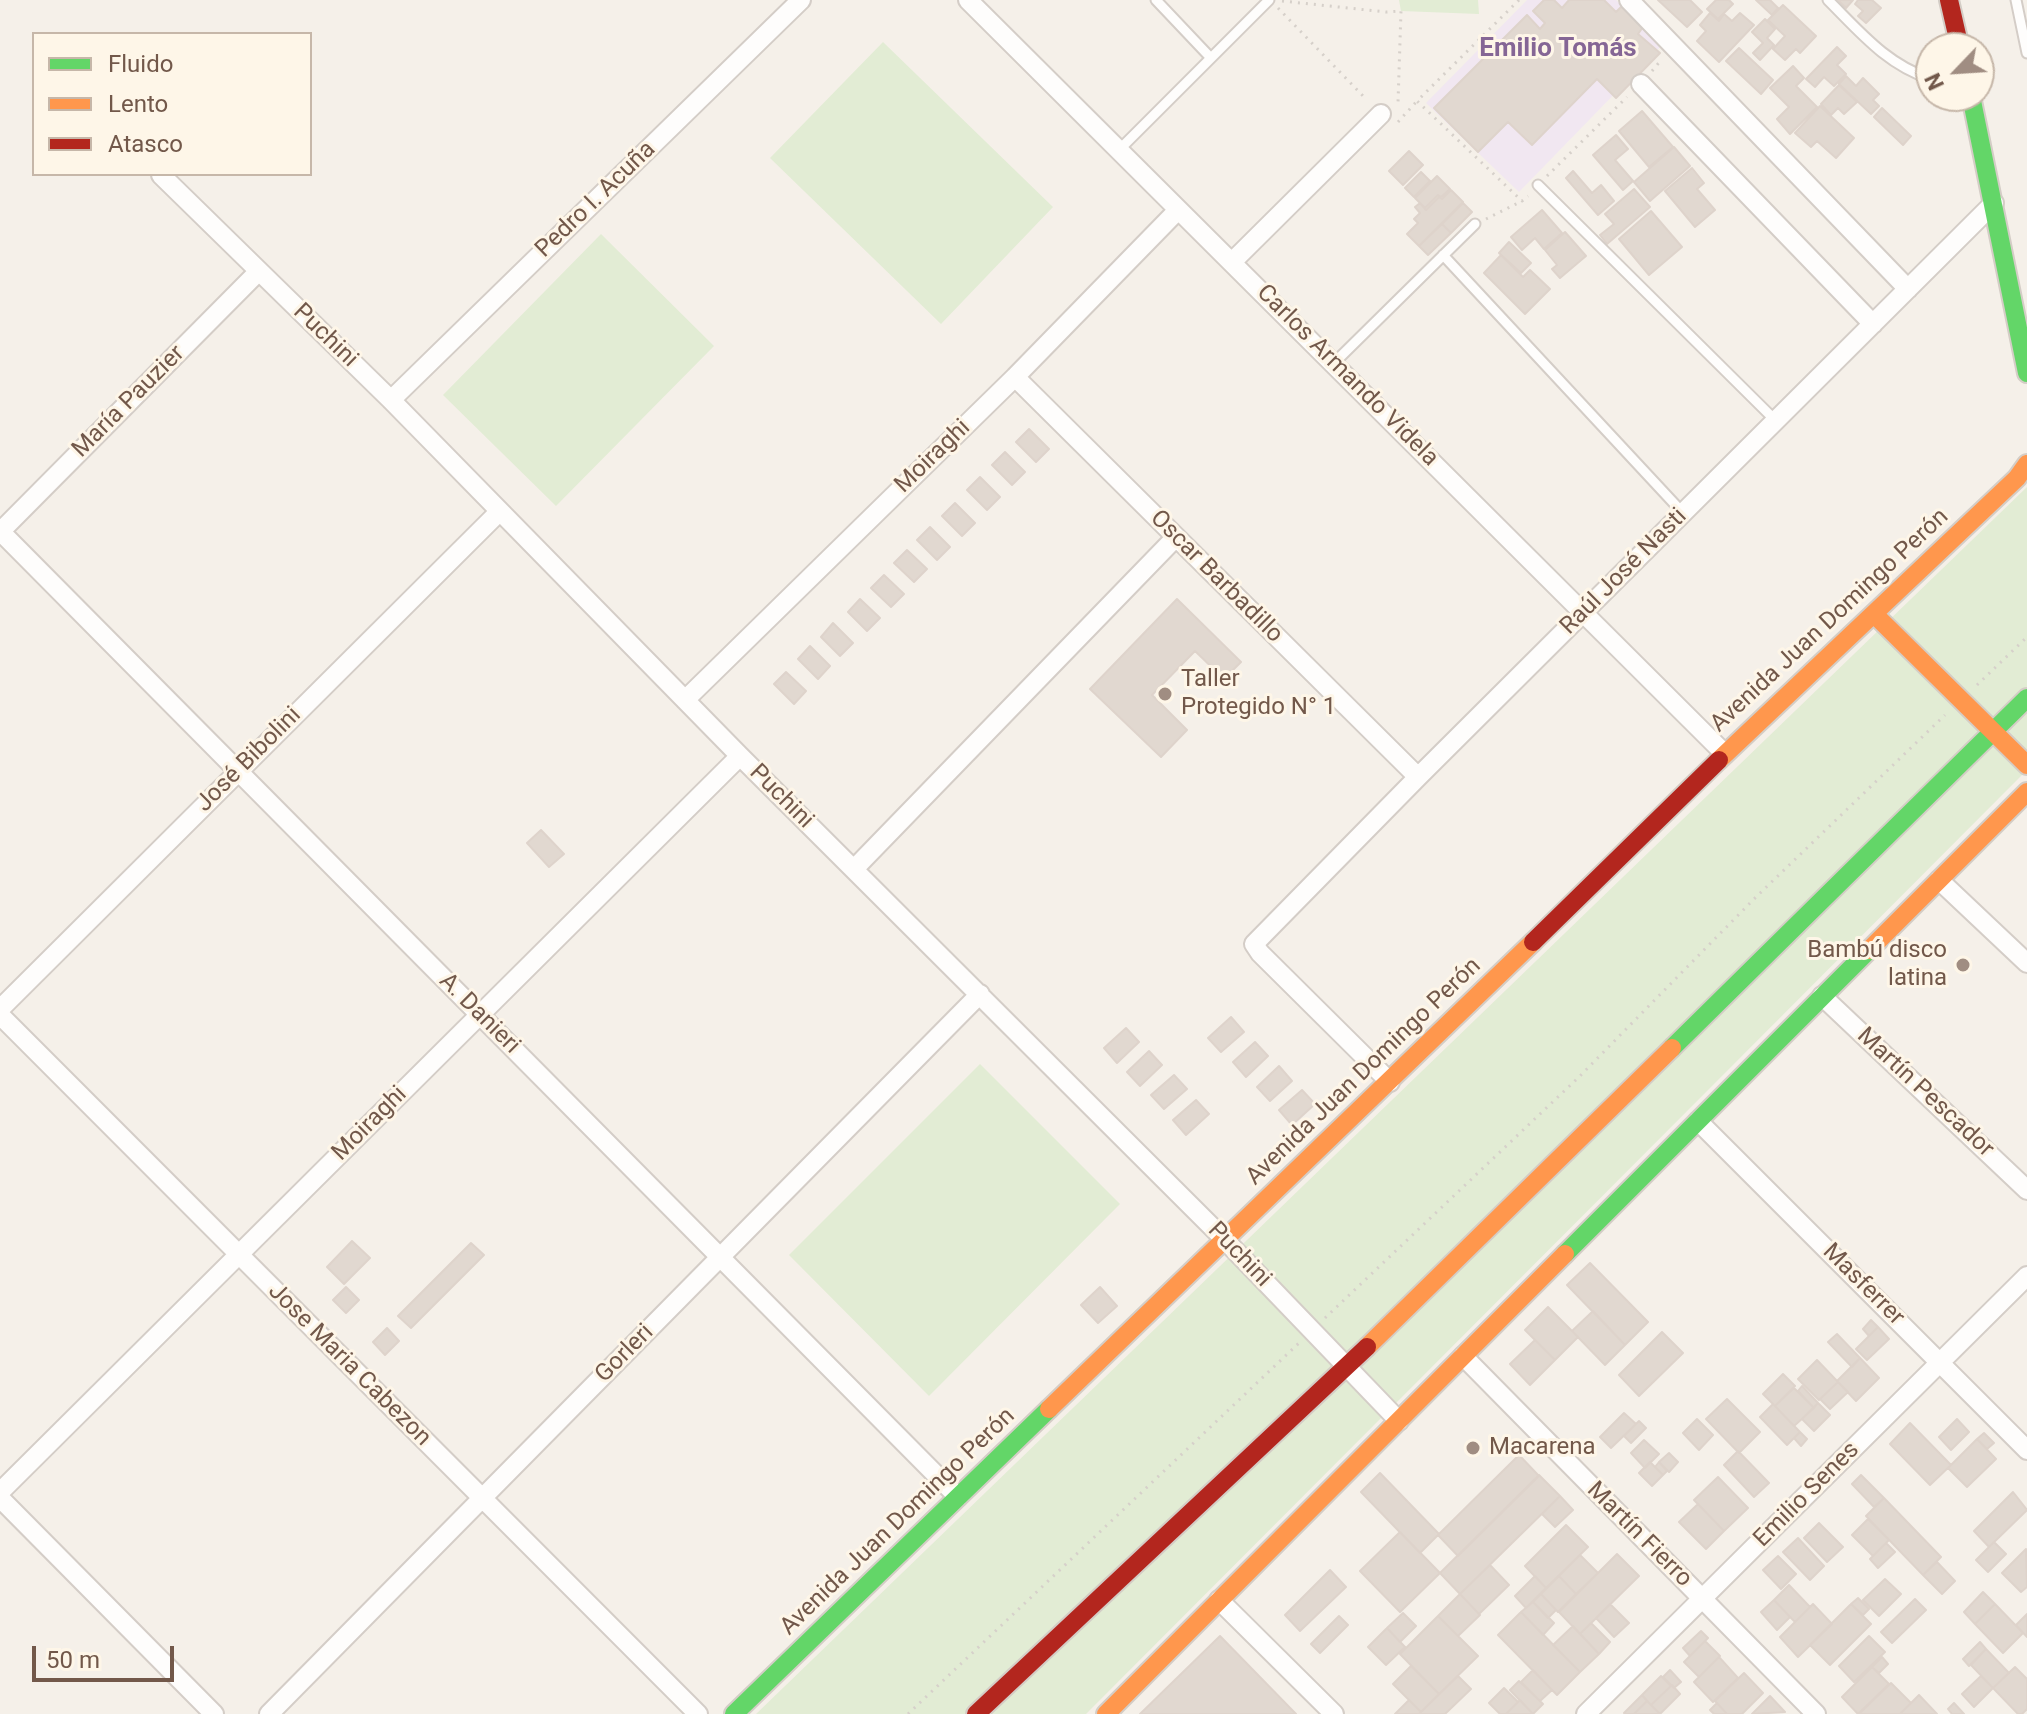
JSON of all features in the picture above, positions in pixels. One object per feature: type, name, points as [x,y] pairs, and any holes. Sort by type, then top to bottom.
[{"type":"main road","points":[[1949,0],[1956,32]]},
{"type":"main road","points":[[1974,112],[2027,373]]},
{"type":"main road","name":"Avenida Juan Domingo Perón","points":[[734,1714],[1390,1082],[1725,754],[2017,478],[2027,464]]},
{"type":"main road","points":[[1874,614],[2027,765]]},
{"type":"main road","points":[[976,1714],[1347,1367],[2027,698]]},
{"type":"main road","points":[[1106,1714],[2027,792]]},
{"type":"street","name":"Pedro I. Acuña","points":[[391,400],[801,0]]},
{"type":"street","name":"Carlos Armando Videla","points":[[968,0],[1725,754]]},
{"type":"street","points":[[1629,0],[1908,289]]},
{"type":"street","points":[[1641,84],[1873,324]]},
{"type":"street","points":[[1232,262],[1389,118]]},
{"type":"street","name":"Puchini","points":[[162,176],[391,400],[740,756],[1224,1239],[1399,1421]]},
{"type":"street","name":"Raúl José Nasti","points":[[1390,1082],[1254,944],[1994,203]]},
{"type":"street","name":"Moiraghi","points":[[685,700],[1015,377],[1178,210]]},
{"type":"street","name":"María Pauzier","points":[[0,531],[259,271]]},
{"type":"street","name":"Oscar Barbadillo","points":[[1015,377],[1418,777]]},
{"type":"street","name":"José Bibolini","points":[[0,1009],[499,512]]},
{"type":"street","name":"A. Danieri","points":[[0,531],[958,1497]]},
{"type":"street","points":[[854,869],[1176,537]]},
{"type":"street","name":"Moiraghi","points":[[0,1495],[740,756]]},
{"type":"street","points":[[1939,880],[2027,963]]},
{"type":"street","name":"Gorleri","points":[[269,1714],[980,994]]},
{"type":"street","name":"Martín Pescador","points":[[1822,996],[2027,1190]]},
{"type":"street","name":"Jose Maria Cabezon","points":[[0,1015],[698,1714]]},
{"type":"street","name":"Masferrer","points":[[1698,1121],[2027,1450]]},
{"type":"street","name":"Emilio Senes","points":[[1586,1714],[2027,1276]]},
{"type":"street","name":"Martín Fierro","points":[[1463,1356],[1816,1714]]},
{"type":"street","points":[[0,1495],[214,1714]]},
{"type":"street","points":[[1219,1600],[1334,1714]]},
{"type":"lane","points":[[1156,0],[1210,57]]},
{"type":"lane","points":[[1119,150],[1210,57],[1272,0]]},
{"type":"lane","points":[[1828,0],[1883,55],[1915,74]]},
{"type":"lane","points":[[2016,0],[2027,53]]},
{"type":"lane","points":[[1538,185],[1776,421]]},
{"type":"lane","points":[[1334,363],[1475,224]]},
{"type":"lane","points":[[1443,255],[1683,513]]},
{"type":"path","points":[[1272,0],[1389,118]]},
{"type":"path","points":[[1272,0],[1401,11],[1389,118]]},
{"type":"path","points":[[1389,118],[1417,101],[1519,0]]},
{"type":"path","points":[[1475,224],[1522,201],[1641,84],[1673,46]]},
{"type":"path","points":[[1417,101],[1522,201]]},
{"type":"path","points":[[908,1714],[1579,1077],[1756,897],[2027,637]]},
{"type":"shaded area","points":[[1527,0],[1616,0],[1663,44],[1519,192],[1426,103]]},
{"type":"green space","points":[[1399,0],[1478,0],[1479,14],[1401,11]]},
{"type":"green space","points":[[883,42],[1053,207],[941,324],[770,158]]},
{"type":"green space","points":[[601,234],[714,346],[556,506],[443,395]]},
{"type":"green space","points":[[2027,487],[2027,770],[1086,1714],[756,1714]]},
{"type":"green space","points":[[980,1064],[1120,1204],[929,1396],[789,1255]]},
{"type":"building","points":[[1544,0],[1554,0],[1562,8],[1569,0],[1604,0],[1616,12],[1622,6],[1643,27],[1638,34],[1660,53],[1616,98],[1597,79],[1532,145],[1508,122],[1478,152],[1434,108],[1527,15],[1540,29],[1545,23],[1533,11]]},
{"type":"building","points":[[1658,0],[1690,0],[1702,12],[1687,27]]},
{"type":"building","points":[[1716,0],[1729,0],[1733,4],[1718,19],[1707,9]]},
{"type":"building","points":[[1756,0],[1770,0],[1778,8],[1772,15]]},
{"type":"building","points":[[1838,0],[1853,0],[1846,8]]},
{"type":"building","points":[[1858,0],[1872,0],[1881,8],[1866,23],[1858,16],[1863,11],[1855,4]]},
{"type":"building","points":[[1783,5],[1816,36],[1800,53],[1796,49],[1785,60],[1773,49],[1785,36],[1768,20]]},
{"type":"building","points":[[1710,13],[1719,21],[1724,14],[1732,21],[1740,13],[1754,25],[1719,62],[1697,41],[1706,31],[1700,25]]},
{"type":"building","points":[[1765,19],[1775,29],[1767,38],[1774,45],[1760,60],[1753,53],[1763,43],[1752,32]]},
{"type":"building","points":[[1837,47],[1846,56],[1837,65],[1846,74],[1834,86],[1824,77],[1815,87],[1806,79]]},
{"type":"building","points":[[1739,48],[1773,80],[1761,94],[1726,61]]},
{"type":"building","points":[[1793,66],[1804,78],[1796,86],[1817,107],[1790,134],[1777,119],[1789,107],[1770,88]]},
{"type":"building","points":[[1846,76],[1856,86],[1863,78],[1879,94],[1873,100],[1879,106],[1871,114],[1839,84]]},
{"type":"building","points":[[1839,85],[1857,102],[1844,114],[1838,108],[1831,115],[1821,104]]},
{"type":"building","points":[[1820,106],[1854,138],[1836,158],[1817,141],[1811,147],[1795,133]]},
{"type":"building","points":[[1882,108],[1911,136],[1903,145],[1874,117]]},
{"type":"building","points":[[1642,111],[1673,147],[1649,167],[1619,131]]},
{"type":"building","points":[[1616,135],[1628,149],[1615,160],[1633,181],[1623,190],[1593,155]]},
{"type":"building","points":[[1674,147],[1690,166],[1650,201],[1634,182]]},
{"type":"building","points":[[1409,151],[1423,165],[1403,185],[1389,171]]},
{"type":"building","points":[[1692,168],[1704,183],[1697,189],[1715,210],[1695,227],[1665,191]]},
{"type":"building","points":[[1573,171],[1592,193],[1601,185],[1614,201],[1598,215],[1566,178]]},
{"type":"building","points":[[1421,172],[1430,181],[1414,197],[1405,188]]},
{"type":"building","points":[[1437,176],[1450,189],[1441,197],[1438,195],[1425,208],[1415,198]]},
{"type":"building","points":[[1634,189],[1650,207],[1607,244],[1600,235],[1614,224],[1605,214]]},
{"type":"building","points":[[1451,190],[1463,202],[1419,246],[1407,234],[1418,223],[1414,219],[1420,213],[1415,207],[1420,203],[1426,210]]},
{"type":"building","points":[[1463,203],[1472,212],[1451,233],[1442,224]]},
{"type":"building","points":[[1542,210],[1562,233],[1544,249],[1535,238],[1522,250],[1511,237]]},
{"type":"building","points":[[1651,211],[1682,247],[1649,275],[1619,239]]},
{"type":"building","points":[[1442,224],[1451,233],[1428,255],[1419,246]]},
{"type":"building","points":[[1565,232],[1586,256],[1560,278],[1552,269],[1557,265],[1545,250]]},
{"type":"building","points":[[1509,242],[1531,263],[1521,273],[1499,253]]},
{"type":"building","points":[[1501,255],[1523,277],[1530,270],[1550,289],[1525,314],[1484,273]]},
{"type":"building","points":[[1029,429],[1049,449],[1036,462],[1016,442]]},
{"type":"building","points":[[1005,452],[1025,472],[1012,485],[992,465]]},
{"type":"building","points":[[980,477],[1000,497],[987,510],[967,490]]},
{"type":"building","points":[[955,503],[975,523],[962,536],[942,516]]},
{"type":"building","points":[[930,527],[950,547],[937,560],[917,540]]},
{"type":"building","points":[[907,550],[927,569],[914,582],[894,563]]},
{"type":"building","points":[[884,575],[904,594],[891,607],[871,588]]},
{"type":"building","points":[[860,599],[880,618],[867,631],[848,612]]},
{"type":"building","points":[[1177,599],[1241,662],[1224,679],[1195,651],[1152,695],[1187,730],[1161,757],[1090,689]]},
{"type":"building","points":[[833,623],[853,643],[840,656],[821,637]]},
{"type":"building","points":[[810,646],[830,666],[818,679],[798,659]]},
{"type":"building","points":[[786,672],[806,691],[794,704],[774,684]]},
{"type":"building","points":[[541,830],[564,854],[549,867],[527,843]]},
{"type":"building","points":[[1231,1017],[1244,1032],[1221,1052],[1208,1038]]},
{"type":"building","points":[[1126,1028],[1139,1042],[1117,1063],[1104,1048]]},
{"type":"building","points":[[1255,1042],[1268,1056],[1246,1077],[1233,1062]]},
{"type":"building","points":[[1149,1051],[1162,1065],[1140,1086],[1127,1072]]},
{"type":"building","points":[[1279,1066],[1292,1081],[1270,1101],[1257,1087]]},
{"type":"building","points":[[1174,1075],[1187,1089],[1164,1109],[1151,1095]]},
{"type":"building","points":[[1302,1090],[1315,1104],[1292,1125],[1279,1110]]},
{"type":"building","points":[[1196,1100],[1209,1114],[1186,1135],[1173,1120]]},
{"type":"building","points":[[352,1241],[370,1258],[344,1284],[327,1267]]},
{"type":"building","points":[[471,1243],[484,1255],[411,1328],[398,1316]]},
{"type":"building","points":[[1590,1263],[1648,1322],[1625,1345],[1567,1285]]},
{"type":"building","points":[[346,1287],[359,1300],[346,1313],[333,1300]]},
{"type":"building","points":[[1100,1287],[1117,1306],[1098,1323],[1081,1305]]},
{"type":"building","points":[[1548,1307],[1578,1337],[1555,1360],[1525,1330]]},
{"type":"building","points":[[1593,1311],[1625,1345],[1605,1365],[1572,1331]]},
{"type":"building","points":[[1871,1320],[1878,1327],[1869,1336],[1863,1329]]},
{"type":"building","points":[[1878,1327],[1889,1339],[1867,1360],[1856,1349]]},
{"type":"building","points":[[387,1328],[399,1341],[385,1355],[373,1342]]},
{"type":"building","points":[[1662,1332],[1683,1353],[1639,1396],[1619,1375]]},
{"type":"building","points":[[1837,1334],[1860,1358],[1852,1367],[1828,1342]]},
{"type":"building","points":[[1535,1340],[1555,1360],[1530,1385],[1510,1364]]},
{"type":"building","points":[[1860,1358],[1879,1378],[1856,1401],[1837,1381]]},
{"type":"building","points":[[1817,1360],[1838,1382],[1819,1400],[1798,1379]]},
{"type":"building","points":[[1783,1374],[1795,1386],[1775,1406],[1763,1394]]},
{"type":"building","points":[[1838,1382],[1848,1392],[1830,1409],[1820,1399]]},
{"type":"building","points":[[1802,1386],[1818,1403],[1814,1408],[1798,1391]]},
{"type":"building","points":[[1794,1388],[1814,1408],[1794,1426],[1775,1406]]},
{"type":"building","points":[[1727,1399],[1760,1432],[1739,1453],[1706,1419]]},
{"type":"building","points":[[1818,1403],[1830,1415],[1814,1431],[1802,1419]]},
{"type":"building","points":[[1773,1404],[1800,1432],[1787,1445],[1760,1417]]},
{"type":"building","points":[[1624,1413],[1636,1424],[1611,1448],[1600,1437]]},
{"type":"building","points":[[1697,1419],[1713,1435],[1699,1450],[1683,1433]]},
{"type":"building","points":[[1957,1419],[1969,1432],[1951,1450],[1939,1437]]},
{"type":"building","points":[[1639,1421],[1646,1428],[1631,1443],[1624,1436]]},
{"type":"building","points":[[1910,1423],[1951,1465],[1930,1485],[1890,1444]]},
{"type":"building","points":[[1800,1432],[1807,1439],[1801,1446],[1794,1438]]},
{"type":"building","points":[[1984,1433],[1994,1443],[1987,1449],[1977,1439]]},
{"type":"building","points":[[1977,1439],[1996,1459],[1967,1487],[1948,1468]]},
{"type":"building","points":[[1644,1440],[1659,1454],[1645,1468],[1631,1453]]},
{"type":"building","points":[[1738,1451],[1769,1483],[1754,1497],[1724,1465]]},
{"type":"building","points":[[1669,1453],[1678,1462],[1669,1472],[1659,1462]]},
{"type":"building","points":[[1519,1455],[1539,1476],[1458,1556],[1438,1535]]},
{"type":"building","points":[[1650,1462],[1663,1475],[1652,1486],[1639,1473]]},
{"type":"building","points":[[1659,1462],[1667,1471],[1663,1475],[1655,1467]]},
{"type":"building","points":[[1380,1473],[1439,1534],[1420,1553],[1361,1492]]},
{"type":"building","points":[[1539,1475],[1560,1496],[1460,1594],[1440,1573]]},
{"type":"building","points":[[1861,1475],[1884,1498],[1874,1507],[1852,1484]]},
{"type":"building","points":[[1718,1477],[1748,1508],[1724,1531],[1694,1500]]},
{"type":"building","points":[[2013,1492],[2027,1510],[1989,1547],[1974,1531]]},
{"type":"building","points":[[1560,1496],[1573,1510],[1555,1527],[1542,1514]]},
{"type":"building","points":[[1884,1498],[1941,1557],[1923,1575],[1866,1516]]},
{"type":"building","points":[[1698,1504],[1724,1531],[1706,1549],[1679,1522]]},
{"type":"building","points":[[1868,1519],[1889,1540],[1873,1556],[1852,1535]]},
{"type":"building","points":[[1819,1523],[1843,1547],[1827,1562],[1804,1538]]},
{"type":"building","points":[[1566,1525],[1588,1547],[1546,1588],[1525,1566]]},
{"type":"building","points":[[1400,1532],[1440,1573],[1400,1612],[1360,1571]]},
{"type":"building","points":[[1798,1538],[1824,1566],[1810,1580],[1783,1552]]},
{"type":"building","points":[[1994,1542],[2006,1554],[1988,1572],[1976,1560]]},
{"type":"building","points":[[1886,1543],[1895,1552],[1878,1568],[1870,1559]]},
{"type":"building","points":[[2026,1549],[2027,1587],[2021,1592],[2002,1573]]},
{"type":"building","points":[[1617,1554],[1639,1576],[1580,1634],[1559,1612]]},
{"type":"building","points":[[1580,1555],[1598,1573],[1576,1594],[1559,1576]]},
{"type":"building","points":[[1778,1556],[1796,1574],[1781,1589],[1763,1570]]},
{"type":"building","points":[[1937,1562],[1955,1581],[1942,1594],[1923,1575]]},
{"type":"building","points":[[1490,1565],[1509,1585],[1479,1614],[1460,1594]]},
{"type":"building","points":[[1330,1570],[1346,1587],[1300,1631],[1285,1615]]},
{"type":"building","points":[[1535,1576],[1546,1588],[1526,1608],[1515,1596]]},
{"type":"building","points":[[1559,1576],[1576,1594],[1558,1612],[1541,1594]]},
{"type":"building","points":[[1885,1579],[1901,1594],[1879,1616],[1863,1600]]},
{"type":"building","points":[[1789,1585],[1810,1607],[1795,1622],[1774,1600]]},
{"type":"building","points":[[1983,1592],[1995,1604],[1975,1624],[1964,1612]]},
{"type":"building","points":[[1460,1594],[1480,1615],[1458,1636],[1438,1616]]},
{"type":"building","points":[[1541,1594],[1556,1610],[1548,1618],[1533,1602]]},
{"type":"building","points":[[1858,1598],[1869,1609],[1863,1615],[1851,1604]]},
{"type":"building","points":[[1915,1599],[1926,1610],[1892,1643],[1881,1632]]},
{"type":"building","points":[[1774,1600],[1790,1617],[1777,1630],[1761,1612]]},
{"type":"building","points":[[1533,1602],[1554,1623],[1543,1635],[1521,1612]]},
{"type":"building","points":[[1610,1604],[1629,1623],[1614,1637],[1596,1618]]},
{"type":"building","points":[[1813,1604],[1832,1624],[1798,1657],[1780,1637]]},
{"type":"building","points":[[1851,1604],[1871,1624],[1830,1665],[1810,1645]]},
{"type":"building","points":[[1995,1604],[2023,1633],[2003,1653],[1975,1624]]},
{"type":"building","points":[[1521,1612],[1580,1672],[1557,1695],[1498,1635]]},
{"type":"building","points":[[1403,1613],[1416,1626],[1400,1642],[1387,1628]]},
{"type":"building","points":[[2027,1614],[2027,1637],[2016,1625]]},
{"type":"building","points":[[1339,1616],[1348,1625],[1320,1653],[1311,1644]]},
{"type":"building","points":[[1438,1616],[1478,1656],[1439,1694],[1400,1654]]},
{"type":"building","points":[[1591,1623],[1610,1642],[1599,1654],[1580,1634]]},
{"type":"building","points":[[1573,1626],[1599,1654],[1580,1672],[1553,1645]]},
{"type":"building","points":[[1387,1628],[1405,1647],[1386,1665],[1368,1647]]},
{"type":"building","points":[[1701,1631],[1708,1638],[1690,1656],[1683,1648]]},
{"type":"building","points":[[1220,1636],[1296,1714],[1140,1714]]},
{"type":"building","points":[[1869,1636],[1885,1652],[1854,1682],[1839,1666]]},
{"type":"building","points":[[1705,1641],[1720,1656],[1699,1677],[1684,1662]]},
{"type":"building","points":[[1980,1642],[1986,1649],[1969,1666],[1963,1659]]},
{"type":"building","points":[[1986,1649],[2009,1673],[1993,1688],[1971,1665]]},
{"type":"building","points":[[1719,1657],[1738,1678],[1713,1702],[1694,1682]]},
{"type":"building","points":[[1882,1657],[1888,1664],[1879,1673],[1872,1667]]},
{"type":"building","points":[[1411,1666],[1439,1694],[1421,1712],[1393,1684]]},
{"type":"building","points":[[1872,1667],[1889,1684],[1858,1714],[1842,1697]]},
{"type":"building","points":[[2015,1667],[2027,1679],[2027,1709],[2022,1714],[2018,1714],[1993,1688]]},
{"type":"building","points":[[1533,1670],[1552,1690],[1540,1701],[1521,1682]]},
{"type":"building","points":[[1670,1670],[1681,1682],[1674,1688],[1663,1677]]},
{"type":"building","points":[[1744,1673],[1763,1693],[1742,1714],[1727,1714],[1715,1701]]},
{"type":"building","points":[[1458,1676],[1471,1689],[1445,1714],[1419,1714]]},
{"type":"building","points":[[1661,1676],[1671,1686],[1651,1705],[1642,1695]]},
{"type":"building","points":[[1981,1676],[1993,1688],[1974,1707],[1962,1694]]},
{"type":"building","points":[[1519,1681],[1543,1704],[1533,1714],[1510,1690]]},
{"type":"building","points":[[1891,1683],[1911,1703],[1900,1714],[1859,1714]]},
{"type":"building","points":[[1672,1685],[1680,1694],[1660,1714],[1651,1705]]},
{"type":"building","points":[[1504,1688],[1518,1702],[1506,1714],[1500,1714],[1489,1703]]},
{"type":"building","points":[[1642,1695],[1647,1701],[1634,1714],[1624,1713]]},
{"type":"building","points":[[1919,1695],[1937,1714],[1900,1714]]},
{"type":"building","points":[[1770,1696],[1785,1712],[1752,1714]]},
{"type":"building","points":[[1409,1700],[1421,1712],[1419,1714],[1395,1714]]},
{"type":"building","points":[[1520,1700],[1533,1714],[1506,1714]]},
{"type":"building","points":[[1647,1701],[1660,1714],[1634,1714]]},
{"type":"building","points":[[1717,1703],[1727,1714],[1714,1714],[1710,1710]]},
{"type":"building","points":[[1954,1703],[1964,1714],[1952,1714],[1948,1709]]},
{"type":"traffic: fast","points":[[1974,112],[2027,373]]},
{"type":"traffic: fast","points":[[1672,1048],[2027,698]]},
{"type":"traffic: fast","points":[[1565,1254],[1869,950]]},
{"type":"traffic: fast","points":[[734,1714],[1049,1409]]},
{"type":"traffic: slow","points":[[1719,760],[2017,478],[2027,464]]},
{"type":"traffic: slow","points":[[1874,614],[2027,765]]},
{"type":"traffic: slow","points":[[1869,950],[2027,792]]},
{"type":"traffic: slow","points":[[1049,1409],[1533,942]]},
{"type":"traffic: slow","points":[[1367,1347],[1672,1048]]},
{"type":"traffic: slow","points":[[1106,1714],[1565,1254]]},
{"type":"traffic: jam","points":[[1949,0],[1956,32]]},
{"type":"traffic: jam","points":[[1533,942],[1719,760]]},
{"type":"traffic: jam","points":[[976,1714],[1367,1347]]},
{"type":"place","name":"Taller Protegido N° 1","points":[[1165,694]]},
{"type":"place","name":"Bambú disco latina","points":[[1963,965]]},
{"type":"place","name":"Macarena","points":[[1473,1448]]},
{"type":"district","name":"Emilio Tomás","points":[[1558,49]]}]
